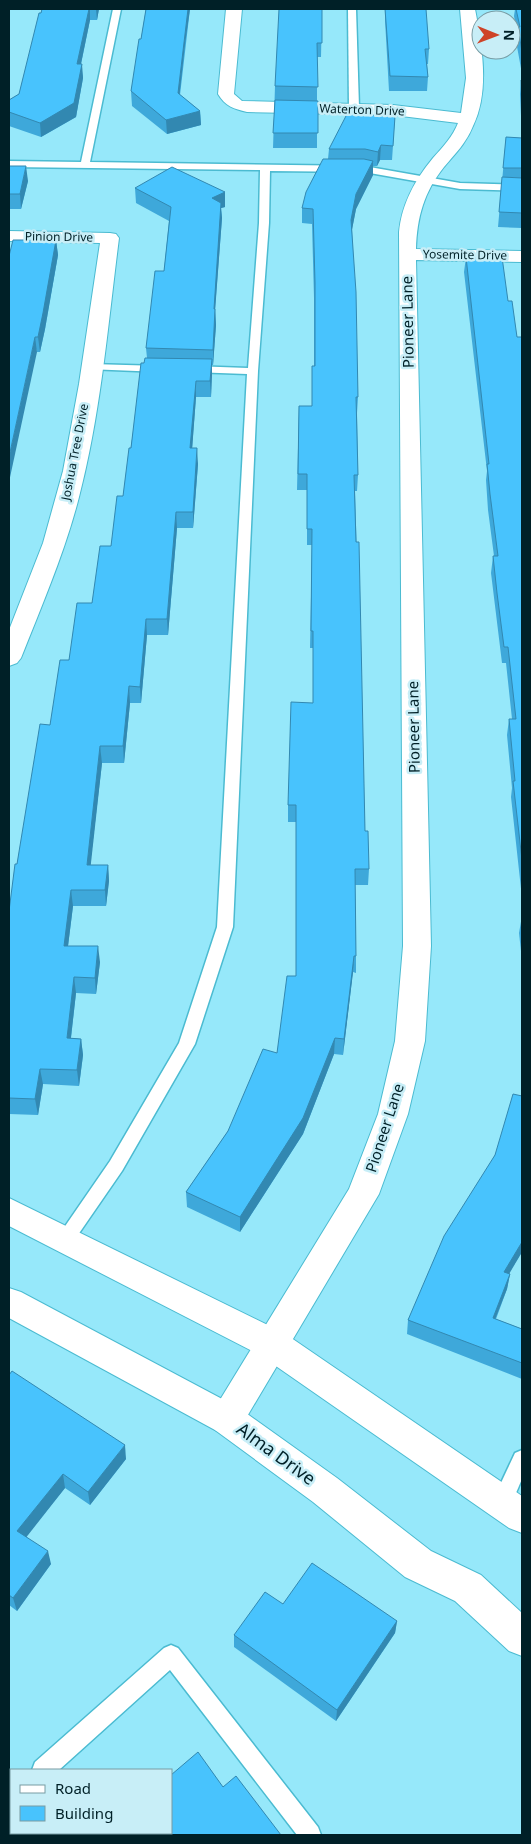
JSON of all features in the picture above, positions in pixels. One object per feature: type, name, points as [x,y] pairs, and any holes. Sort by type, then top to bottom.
[{"type":"street","name":"Waterton Drive","points":[[234,9],[226,94],[236,104],[253,107],[393,110],[468,119]]},
{"type":"street","name":"Pioneer Lane","points":[[227,1418],[363,1194],[393,1114],[410,1041],[417,946],[408,217],[426,181],[459,138],[468,119],[474,88],[475,70],[468,9]]},
{"type":"street","name":"Pinion Drive","points":[[9,236],[110,238]]},
{"type":"street","name":"Joshua Tree Drive","points":[[9,658],[51,554],[74,472],[110,238]]},
{"type":"street","name":"Yosemite Drive","points":[[407,254],[522,256]]},
{"type":"street","points":[[9,1211],[272,1344],[512,1509]]},
{"type":"street","name":"Alma Drive","points":[[9,1302],[227,1418],[325,1490],[418,1564],[468,1588],[522,1638]]},
{"type":"lane","points":[[85,165],[117,9]]},
{"type":"lane","points":[[352,9],[354,108]]},
{"type":"lane","points":[[9,164],[364,169],[460,186],[522,188]]},
{"type":"lane","points":[[65,1240],[116,1166],[187,1044],[224,927],[253,371],[264,223],[265,167]]},
{"type":"lane","points":[[91,367],[253,371]]},
{"type":"lane","points":[[512,1509],[522,1459]]},
{"type":"lane","points":[[44,1769],[171,1655],[310,1835]]},
{"type":"building","points":[[42,9],[89,9],[77,64],[82,64],[74,103],[40,123],[9,112],[9,100],[19,94],[39,13],[41,13]]},
{"type":"building","points":[[146,9],[188,9],[178,93],[200,111],[166,120],[131,91]]},
{"type":"building","points":[[279,9],[322,9],[322,43],[317,43],[318,87],[275,86]]},
{"type":"building","points":[[385,9],[426,9],[429,49],[425,49],[428,77],[390,76]]},
{"type":"building","points":[[522,9],[522,52],[521,10],[516,10]]},
{"type":"building","points":[[275,100],[318,101],[318,133],[273,133]]},
{"type":"building","points":[[347,114],[395,116],[393,146],[381,145],[378,152],[365,149],[329,149]]},
{"type":"building","points":[[506,137],[522,138],[522,168],[503,168]]},
{"type":"building","points":[[323,159],[364,159],[373,161],[356,194],[351,220],[356,292],[358,397],[356,397],[358,475],[354,475],[356,542],[359,542],[365,831],[368,831],[369,869],[355,869],[356,956],[354,956],[344,1039],[335,1038],[303,1118],[240,1217],[186,1192],[228,1131],[263,1049],[277,1053],[287,976],[296,976],[296,805],[288,805],[291,702],[313,703],[313,631],[311,631],[312,529],[307,529],[307,474],[298,474],[299,406],[312,406],[312,366],[315,366],[315,283],[313,209],[302,208],[306,192]]},
{"type":"building","points":[[9,166],[26,166],[20,194],[9,194]]},
{"type":"building","points":[[172,167],[225,192],[212,198],[221,203],[213,350],[146,348],[155,271],[164,271],[171,207],[135,188]]},
{"type":"building","points":[[502,177],[522,178],[522,213],[499,212]]},
{"type":"building","points":[[13,240],[56,240],[38,337],[35,337],[9,457],[9,256]]},
{"type":"building","points":[[466,257],[502,257],[508,301],[512,301],[517,337],[522,337],[522,860],[513,781],[515,781],[509,719],[516,719],[508,647],[504,647],[497,593],[493,556],[498,556]]},
{"type":"building","points":[[145,358],[212,359],[210,381],[196,381],[190,448],[197,448],[193,512],[176,512],[167,619],[146,619],[140,687],[129,686],[123,746],[100,746],[87,865],[108,865],[105,890],[71,890],[64,946],[98,946],[95,978],[74,977],[67,1038],[81,1039],[77,1070],[40,1069],[35,1099],[9,1098],[9,911],[15,864],[17,864],[40,724],[50,725],[60,660],[69,660],[77,603],[92,603],[100,546],[111,546],[117,496],[123,496],[129,448],[131,448],[141,363],[144,363]]},
{"type":"building","points":[[513,1094],[522,1096],[522,1242],[504,1272],[510,1274],[493,1318],[522,1329],[522,1363],[408,1320],[444,1236],[495,1155]]},
{"type":"building","points":[[12,1371],[125,1445],[88,1492],[63,1474],[17,1531],[48,1551],[13,1598],[9,1595],[9,1375]]},
{"type":"building","points":[[312,1563],[397,1621],[337,1710],[234,1635],[265,1592],[283,1604]]},
{"type":"building","points":[[198,1752],[223,1787],[236,1776],[281,1835],[90,1835],[172,1834],[172,1774]]}]
